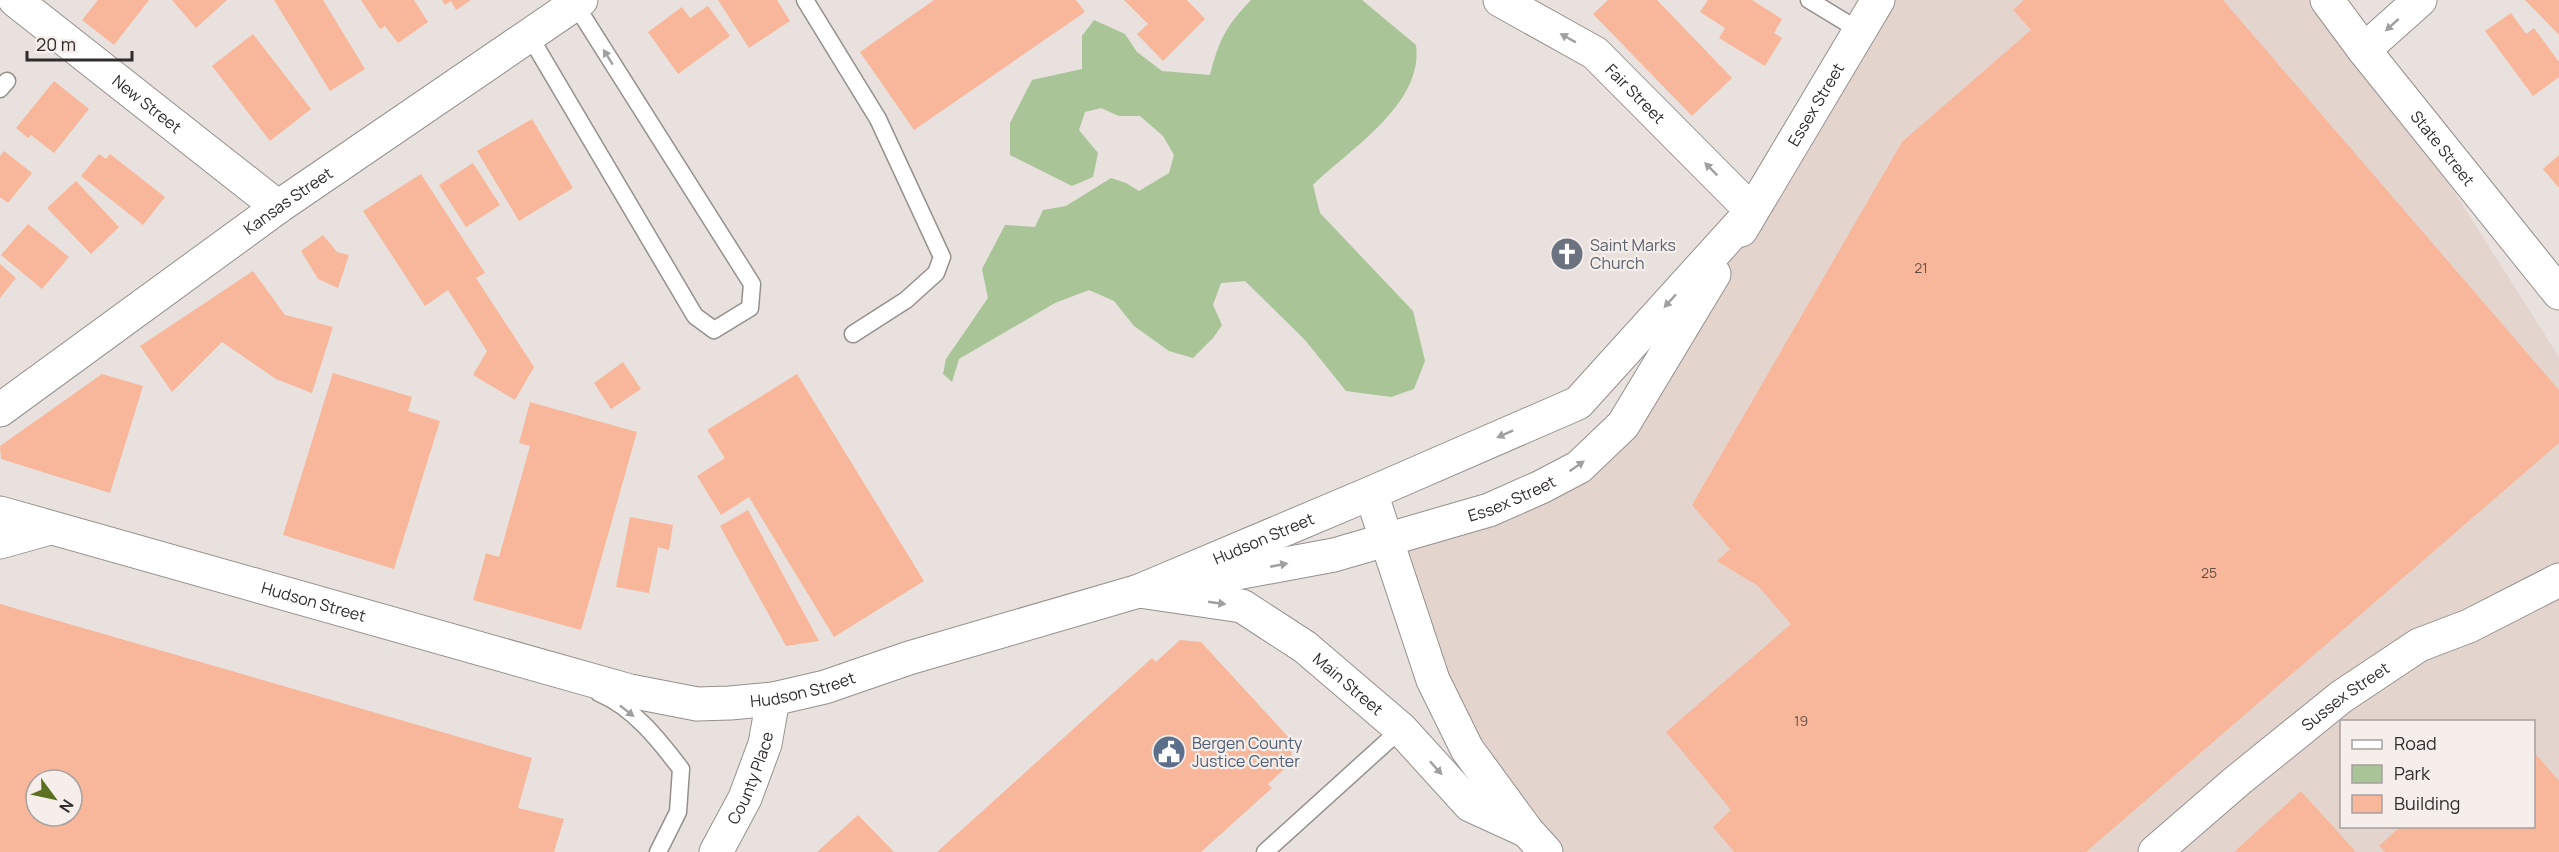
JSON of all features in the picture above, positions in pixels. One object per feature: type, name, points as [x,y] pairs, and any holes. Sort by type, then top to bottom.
[{"type":"main road","name":"New Street","points":[[15,0],[278,207]]},
{"type":"main road","name":"Fair Street","points":[[1500,0],[1595,53],[1752,211]]},
{"type":"main road","name":"Essex Street","points":[[1138,591],[1334,555],[1489,510],[1579,467],[1623,424],[1878,0]]},
{"type":"main road","name":"State Street","points":[[2327,0],[2364,50],[2559,293]]},
{"type":"main road","points":[[2364,50],[2420,0]]},
{"type":"main road","name":"Kansas Street","points":[[0,410],[278,207],[578,2]]},
{"type":"main road","name":"Essex Street","points":[[1578,402],[1752,211]]},
{"type":"main road","name":"Hudson Street","points":[[0,513],[630,691],[697,704],[773,699],[825,687],[909,658],[1138,591],[1371,493],[1578,402]]},
{"type":"main road","name":"Main Street","points":[[1371,493],[1433,680],[1467,749],[1537,841]]},
{"type":"main road","points":[[0,542],[52,528]]},
{"type":"main road","name":"Sussex Street","points":[[2155,852],[2237,781],[2341,697],[2419,645],[2469,626],[2559,580]]},
{"type":"main road","name":"Main Street","points":[[1138,591],[1242,606],[1305,647],[1401,729],[1470,805],[1537,841]]},
{"type":"main road","name":"County Place","points":[[716,852],[749,788],[765,744],[773,699]]},
{"type":"lane","points":[[805,0],[878,119],[942,257],[936,273],[906,300],[853,334]]},
{"type":"lane","points":[[1809,0],[1860,31]]},
{"type":"lane","points":[[529,35],[695,316],[714,330],[750,308],[752,284],[640,106],[578,2]]},
{"type":"lane","points":[[518,660],[608,697],[652,732],[681,769],[678,812],[658,852]]},
{"type":"lane","points":[[1265,852],[1401,729]]},
{"type":"shaded area","points":[[1878,0],[2327,0],[2364,50],[2559,357],[2559,852],[1546,852],[1474,772],[1385,544],[1579,467]]},
{"type":"green space","points":[[1251,0],[1362,0],[1416,45],[1415,66],[1408,87],[1397,106],[1364,140],[1313,185],[1320,213],[1413,311],[1425,361],[1414,389],[1391,397],[1346,391],[1305,340],[1245,281],[1221,283],[1213,305],[1222,325],[1213,338],[1193,358],[1169,351],[1134,326],[1114,301],[1089,290],[1055,303],[959,359],[952,382],[943,374],[946,359],[988,298],[982,269],[1005,225],[1035,227],[1043,210],[1066,206],[1111,178],[1139,191],[1169,173],[1174,155],[1163,136],[1140,116],[1119,116],[1101,108],[1085,112],[1079,130],[1098,153],[1093,177],[1072,186],[1010,155],[1010,123],[1032,80],[1082,69],[1082,36],[1094,20],[1125,34],[1137,52],[1162,71],[1210,75],[1224,34]]},
{"type":"building","points":[[98,0],[149,0],[114,45],[82,20]]},
{"type":"building","points":[[172,0],[227,0],[196,28]]},
{"type":"building","points":[[274,0],[323,0],[365,69],[330,91]]},
{"type":"building","points":[[361,0],[414,0],[428,22],[398,43],[385,26],[380,29]]},
{"type":"building","points":[[442,0],[471,0],[456,10],[451,1],[445,5]]},
{"type":"building","points":[[718,0],[777,0],[790,21],[749,48]]},
{"type":"building","points":[[934,0],[1076,0],[1085,12],[914,130],[860,52]]},
{"type":"building","points":[[1124,0],[1187,0],[1205,19],[1163,61],[1137,34],[1148,24]]},
{"type":"building","points":[[1608,0],[1657,0],[1732,78],[1692,116],[1593,14]]},
{"type":"building","points":[[1708,0],[1752,0],[1782,19],[1774,33],[1782,38],[1765,66],[1719,38],[1725,28],[1700,12]]},
{"type":"building","points":[[2024,0],[2223,0],[2559,390],[2559,443],[2086,852],[1734,852],[1713,827],[1731,810],[1666,732],[1791,624],[1758,586],[1717,561],[1730,549],[1692,505],[1902,142],[2031,30],[2013,10]]},
{"type":"building","points":[[2525,0],[2559,0],[2559,35]]},
{"type":"building","points":[[708,6],[730,36],[678,74],[648,32],[682,7],[690,18]]},
{"type":"building","points":[[2511,13],[2526,34],[2534,28],[2559,62],[2559,77],[2533,96],[2485,31]]},
{"type":"building","points":[[253,34],[311,109],[270,141],[212,66]]},
{"type":"building","points":[[54,81],[89,109],[54,153],[31,135],[28,138],[16,128]]},
{"type":"building","points":[[532,119],[573,188],[519,221],[477,151]]},
{"type":"building","points":[[4,151],[32,173],[8,203],[0,197],[0,156]]},
{"type":"building","points":[[99,154],[106,159],[110,154],[165,197],[143,225],[81,176]]},
{"type":"building","points":[[2559,155],[2559,188],[2543,169]]},
{"type":"building","points":[[473,163],[500,205],[466,227],[439,185]]},
{"type":"building","points":[[421,174],[485,273],[476,278],[534,367],[515,400],[473,375],[487,351],[448,290],[425,306],[363,211]]},
{"type":"building","points":[[76,181],[119,227],[91,254],[47,208]]},
{"type":"building","points":[[28,224],[69,257],[42,289],[1,255]]},
{"type":"building","points":[[323,235],[337,252],[349,255],[338,288],[318,279],[301,251]]},
{"type":"building","points":[[0,264],[16,278],[0,298]]},
{"type":"building","points":[[253,271],[285,315],[333,327],[312,393],[276,379],[222,342],[172,392],[140,346]]},
{"type":"building","points":[[623,362],[641,389],[611,409],[594,383]]},
{"type":"building","points":[[333,373],[412,397],[408,411],[440,421],[394,569],[283,535]]},
{"type":"building","points":[[102,374],[143,386],[110,493],[1,459],[0,446]]},
{"type":"building","points":[[797,374],[924,581],[834,637],[749,497],[721,515],[697,476],[725,458],[707,430]]},
{"type":"building","points":[[530,402],[637,432],[581,630],[473,600],[486,553],[499,557],[530,446],[519,443]]},
{"type":"building","points":[[748,510],[819,641],[786,646],[720,526]]},
{"type":"building","points":[[630,517],[673,525],[669,550],[658,547],[649,593],[616,587]]},
{"type":"building","points":[[0,604],[532,758],[518,808],[564,819],[554,852],[0,852]]},
{"type":"building","name":"Bergen County Justice Center","points":[[1180,640],[1201,642],[1292,741],[1291,763],[1268,784],[1272,788],[1201,852],[937,852],[1152,658],[1156,662]]},
{"type":"building","points":[[2535,753],[2559,781],[2559,852],[2385,852],[2379,846],[2399,828],[2535,828]]},
{"type":"building","points":[[2301,791],[2356,852],[2234,852]]},
{"type":"building","points":[[858,815],[894,852],[817,852]]},
{"type":"place","name":"Saint Marks Church","points":[[1567,254]]},
{"type":"place","name":"Bergen County Justice Center","points":[[1169,752]]}]
